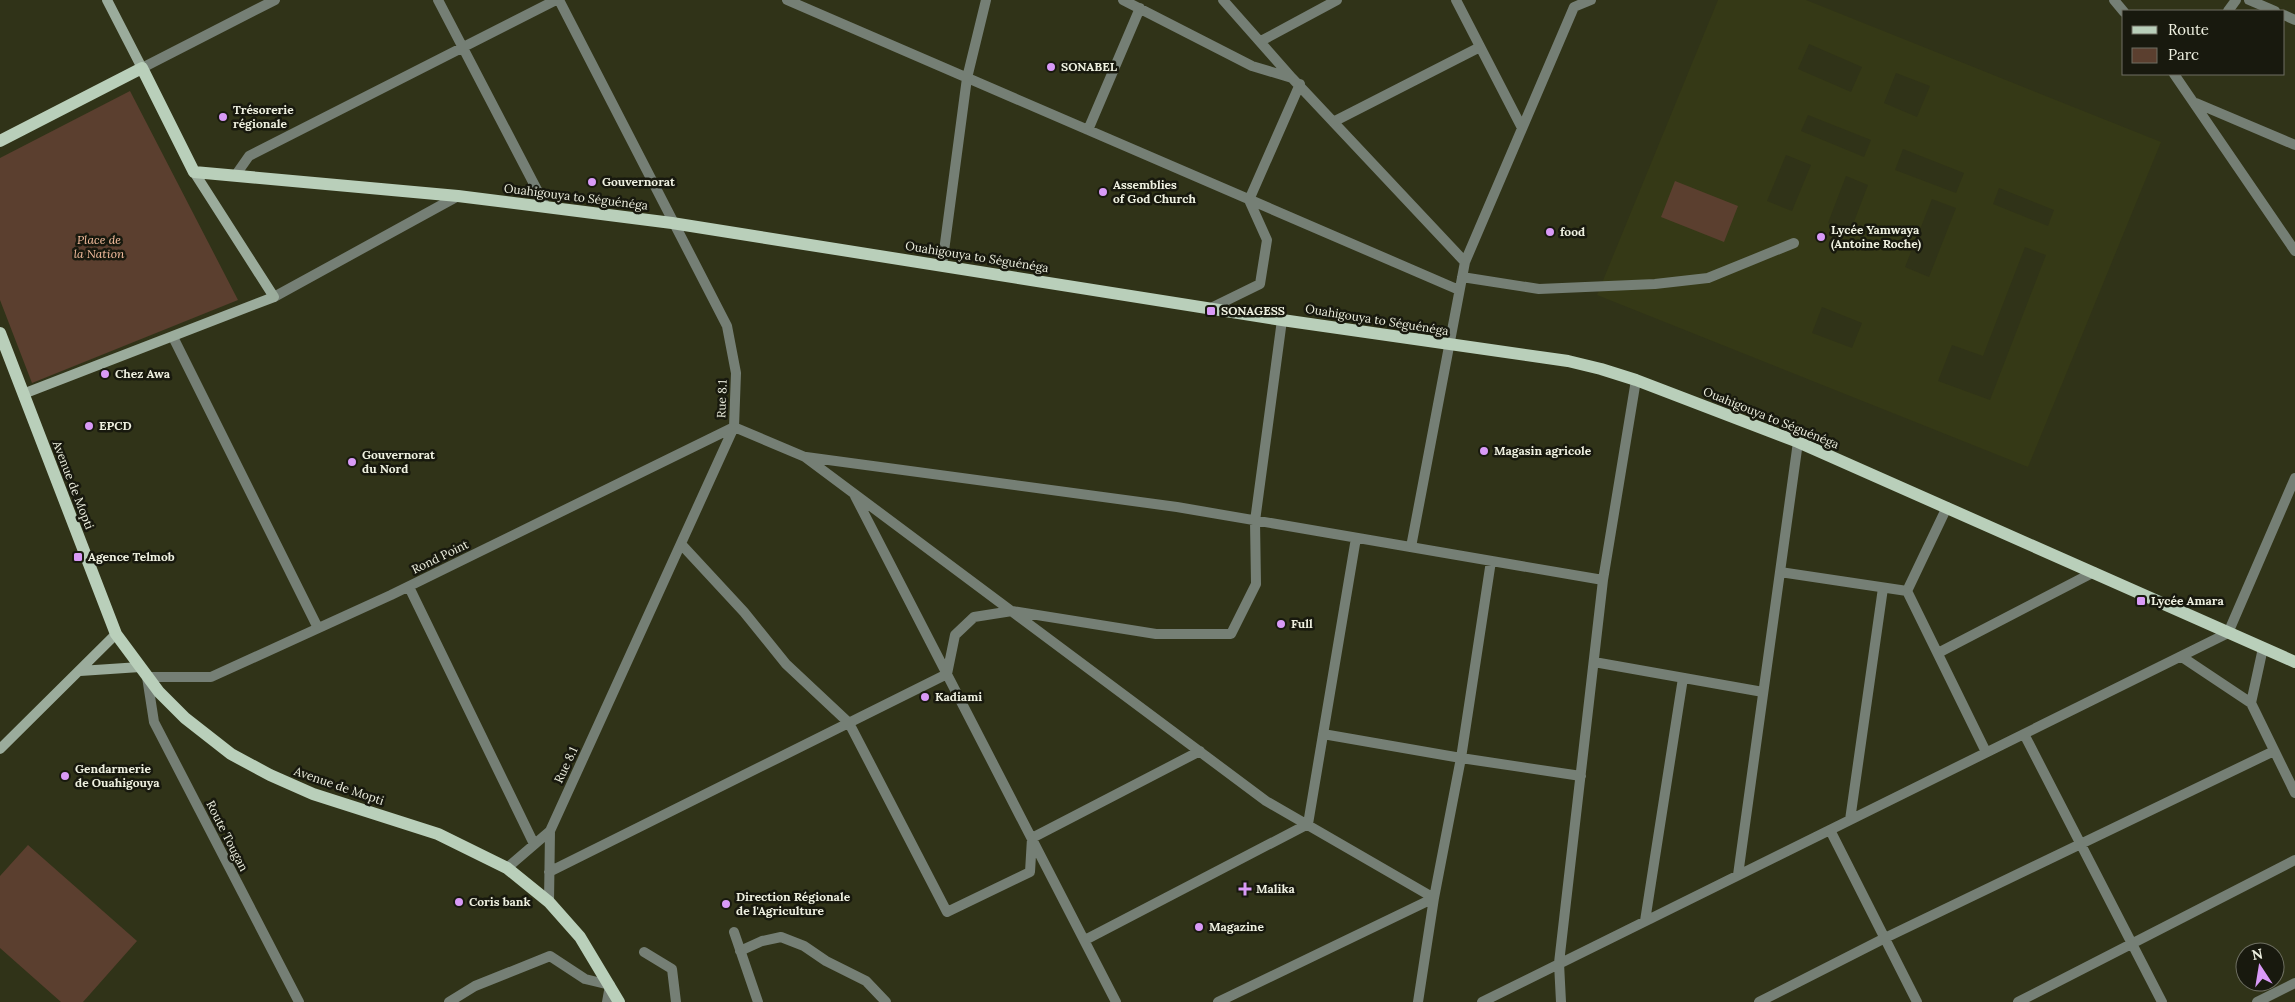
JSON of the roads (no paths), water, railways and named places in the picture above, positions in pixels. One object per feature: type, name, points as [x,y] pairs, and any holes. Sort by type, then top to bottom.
[{"type":"main road","points":[[23,394],[274,297],[194,172],[107,0]]},
{"type":"main road","points":[[0,141],[142,68]]},
{"type":"main road","name":"Ouahigouya to Séguénéga","points":[[194,172],[458,196],[672,223],[1282,320],[1568,361],[1636,380],[1798,442],[2295,662]]},
{"type":"main road","name":"Avenue de Mopti","points":[[0,334],[116,634],[159,692],[192,724],[231,754],[270,775],[313,794],[438,834],[507,868],[549,902],[580,936],[619,1002]]},
{"type":"main road","points":[[0,749],[116,634]]},
{"type":"main road","points":[[80,671],[144,672]]},
{"type":"street","points":[[142,68],[275,0]]},
{"type":"street","points":[[438,0],[546,207]]},
{"type":"street","points":[[235,176],[249,156],[557,0]]},
{"type":"street","name":"Rue 8.1","points":[[549,902],[550,831],[734,427],[736,373],[726,326],[557,0]]},
{"type":"street","points":[[787,0],[1459,290]]},
{"type":"street","points":[[942,266],[967,78],[986,0]]},
{"type":"street","points":[[1123,0],[1252,66],[1296,81]]},
{"type":"street","points":[[1223,0],[1465,262]]},
{"type":"street","points":[[1261,41],[1337,0]]},
{"type":"street","points":[[1456,0],[1522,128]]},
{"type":"street","points":[[1411,547],[1465,262],[1573,4],[1591,0]]},
{"type":"street","points":[[2114,0],[2122,10]]},
{"type":"street","points":[[2249,0],[2273,10]]},
{"type":"street","points":[[1088,130],[1140,8]]},
{"type":"street","points":[[1335,121],[1480,47]]},
{"type":"street","points":[[2180,76],[2195,103],[2295,251]]},
{"type":"street","points":[[1211,308],[1260,284],[1267,240],[1249,200],[1296,81]]},
{"type":"street","points":[[2195,103],[2295,146]]},
{"type":"street","points":[[274,297],[458,196]]},
{"type":"street","points":[[1462,277],[1539,289],[1664,283],[1708,278],[1794,242]]},
{"type":"street","points":[[947,674],[955,635],[974,617],[1012,611],[1156,634],[1232,634],[1256,584],[1255,521],[1282,320]]},
{"type":"street","points":[[173,337],[318,628]]},
{"type":"street","points":[[1561,1002],[1560,964],[1603,580],[1636,380]]},
{"type":"street","points":[[734,427],[805,456],[1012,484],[1255,521],[1603,580]]},
{"type":"street","name":"Rond Point","points":[[144,672],[211,677],[409,586],[734,427]]},
{"type":"street","points":[[1738,875],[1798,442]]},
{"type":"street","points":[[805,456],[1266,801],[1434,898]]},
{"type":"street","points":[[1482,1002],[2228,633],[2295,478]]},
{"type":"street","points":[[854,493],[1116,1002]]},
{"type":"street","points":[[1907,591],[1947,507]]},
{"type":"street","points":[[1308,824],[1356,538]]},
{"type":"street","points":[[681,544],[744,612],[786,664],[849,723],[947,912],[1030,872],[1032,838]]},
{"type":"street","points":[[1418,1002],[1434,898],[1461,758],[1491,560]]},
{"type":"street","points":[[1780,572],[1907,591]]},
{"type":"street","points":[[1938,653],[2094,572]]},
{"type":"street","points":[[409,586],[534,844]]},
{"type":"street","points":[[1850,820],[1884,588]]},
{"type":"street","points":[[1907,591],[1986,752]]},
{"type":"street","points":[[2251,703],[2263,648]]},
{"type":"street","points":[[2182,657],[2251,703],[2295,793]]},
{"type":"street","points":[[1594,662],[1763,692]]},
{"type":"street","name":"Route Tougan","points":[[144,672],[154,722],[299,1002]]},
{"type":"street","points":[[549,872],[947,674]]},
{"type":"street","points":[[1645,921],[1683,678]]},
{"type":"street","points":[[1323,734],[1461,758],[1581,776]]},
{"type":"street","points":[[2024,734],[2162,1002]]},
{"type":"street","points":[[1032,838],[1200,751]]},
{"type":"street","points":[[1758,1002],[1885,938],[2274,751]]},
{"type":"street","points":[[2283,768],[2295,774]]},
{"type":"street","points":[[1085,940],[1308,824]]},
{"type":"street","points":[[1830,830],[1917,1002]]},
{"type":"street","name":"Rue 8.1","points":[[507,868],[550,831]]},
{"type":"street","points":[[2018,1002],[2295,860]]},
{"type":"street","points":[[1218,1002],[1434,898]]},
{"type":"street","points":[[734,932],[758,1002]]},
{"type":"street","points":[[740,951],[762,941],[781,937],[804,946],[826,961],[866,980],[886,1002]]},
{"type":"street","points":[[644,952],[672,969],[676,1002]]},
{"type":"street","points":[[449,1002],[475,986],[550,956],[585,979],[610,985],[607,1002]]},
{"type":"street","points":[[2257,1002],[2295,983]]},
{"type":"place","name":"SONABEL","points":[[1051,67]]},
{"type":"place","name":"Trésorerie régionale","points":[[223,117]]},
{"type":"place","name":"Gouvernorat","points":[[592,182]]},
{"type":"place","name":"Assemblies of God Church","points":[[1103,192]]},
{"type":"place","name":"food","points":[[1550,232]]},
{"type":"place","name":"Lycée Yamwaya (Antoine Roche)","points":[[1821,237]]},
{"type":"place","name":"SONAGESS","points":[[1211,311]]},
{"type":"place","name":"Chez Awa","points":[[105,374]]},
{"type":"place","name":"EPCD","points":[[89,426]]},
{"type":"place","name":"Magasin agricole","points":[[1484,451]]},
{"type":"place","name":"Gouvernorat du Nord","points":[[352,462]]},
{"type":"place","name":"Agence Telmob","points":[[78,557]]},
{"type":"place","name":"Lycée Amara","points":[[2141,601]]},
{"type":"place","name":"Full","points":[[1281,624]]},
{"type":"place","name":"Kadiami","points":[[925,697]]},
{"type":"place","name":"Gendarmerie de Ouahigouya","points":[[65,776]]},
{"type":"place","name":"Malika","points":[[1245,889]]},
{"type":"place","name":"Coris bank","points":[[459,902]]},
{"type":"place","name":"Direction Régionale de l'Agriculture","points":[[726,904]]},
{"type":"place","name":"Magazine","points":[[1199,927]]},
{"type":"park label","name":"Place de la Nation","points":[[99,247]]}]
